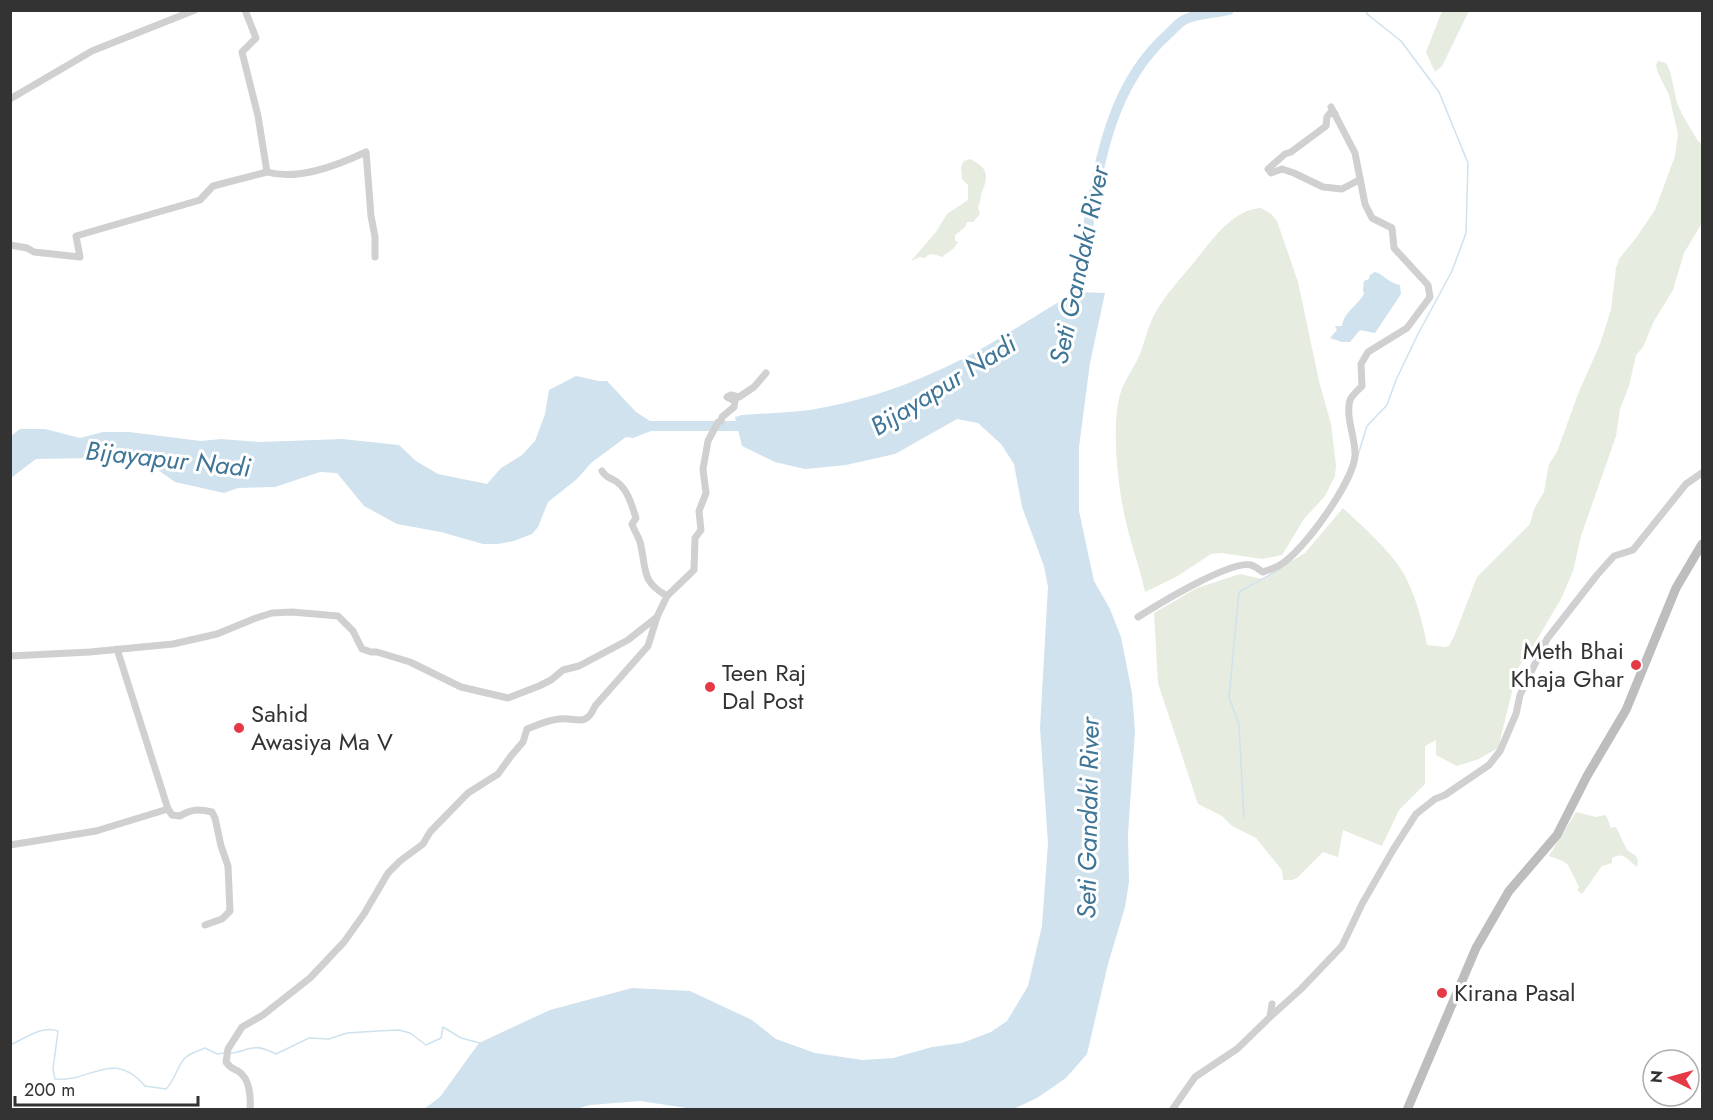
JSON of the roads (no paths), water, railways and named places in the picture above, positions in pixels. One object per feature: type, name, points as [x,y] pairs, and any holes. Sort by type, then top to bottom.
[{"type":"main road","points":[[1407,1110],[1476,948],[1504,898],[1557,836],[1587,776],[1626,710],[1676,588],[1702,544]]},
{"type":"street","points":[[10,99],[92,51],[195,10]]},
{"type":"street","points":[[245,10],[256,38],[242,52],[258,116],[267,172]]},
{"type":"street","points":[[1138,617],[1184,588],[1238,565],[1250,565],[1263,572],[1280,566],[1298,551],[1334,505],[1348,478],[1355,457],[1349,413],[1350,398],[1362,386],[1361,364],[1368,352],[1407,328],[1430,297],[1428,285],[1394,248],[1392,228],[1372,218],[1365,204],[1355,153],[1333,111],[1327,117],[1326,126],[1285,154],[1268,169],[1271,173],[1282,169],[1323,187],[1342,189],[1359,180]]},
{"type":"street","points":[[10,245],[27,248],[34,252],[80,257],[76,236],[200,200],[213,186],[267,172],[278,176],[325,169],[366,152],[375,257]]},
{"type":"street","points":[[250,1110],[246,1080],[226,1062],[228,1049],[242,1027],[263,1015],[310,978],[344,942],[364,914],[388,873],[423,844],[430,832],[468,793],[498,774],[523,742],[527,729],[560,719],[584,720],[591,716],[595,706],[648,646],[657,617],[667,596],[694,570],[695,538],[701,530],[699,511],[706,493],[703,470],[708,441],[718,422],[721,422],[722,417],[734,407],[735,401],[727,397],[731,395],[739,397],[747,393],[766,373]]},
{"type":"street","points":[[602,471],[606,478],[618,483],[628,497],[636,518],[632,524],[639,540],[648,581],[655,589],[667,596]]},
{"type":"street","points":[[1172,1110],[1195,1077],[1237,1049],[1301,989],[1342,946],[1367,895],[1416,814],[1435,799],[1489,765],[1500,752],[1516,714],[1520,695],[1547,639],[1614,556],[1633,550],[1686,484],[1702,473]]},
{"type":"street","points":[[10,656],[90,652],[173,644],[217,634],[272,614],[309,612],[338,616],[353,631],[362,649],[410,662],[420,669],[461,687],[508,698],[539,686],[563,670],[579,666],[628,640],[657,617]]},
{"type":"street","points":[[117,649],[168,809],[172,815],[180,816],[189,811],[202,810],[212,812],[215,818],[228,866],[230,911],[222,919],[205,925]]},
{"type":"street","points":[[10,845],[96,831],[168,809]]},
{"type":"street","points":[[1270,1017],[1272,1004]]},
{"type":"water","points":[[1375,272],[1392,283],[1400,285],[1401,294],[1375,333],[1360,330],[1350,342],[1330,338],[1337,330],[1335,326],[1342,326],[1345,317],[1364,294],[1364,281]]},
{"type":"water","points":[[1076,292],[1105,293],[1090,363],[1079,447],[1079,511],[1094,581],[1110,609],[1121,637],[1132,693],[1135,731],[1128,834],[1129,882],[1125,907],[1108,964],[1087,1054],[1066,1078],[1037,1098],[1013,1109],[700,1110],[640,1101],[590,1105],[573,1110],[424,1109],[440,1097],[479,1043],[550,1010],[632,988],[690,991],[752,1020],[776,1039],[815,1053],[863,1060],[893,1058],[932,1047],[962,1043],[991,1032],[1007,1021],[1028,986],[1042,926],[1048,843],[1040,728],[1048,587],[1044,566],[1022,507],[1014,464],[1001,444],[978,423],[957,419],[895,454],[846,465],[805,469],[775,462],[742,446],[735,417],[826,407],[875,395],[907,384],[955,363]]},
{"type":"water","points":[[576,376],[607,381],[636,412],[650,421],[651,431],[633,438],[626,437],[591,463],[577,479],[548,502],[538,527],[532,534],[498,544],[483,544],[441,532],[397,524],[364,506],[337,473],[320,472],[275,487],[238,488],[224,493],[175,482],[148,463],[115,462],[95,458],[36,459],[11,478],[11,436],[20,429],[45,429],[80,438],[103,432],[129,432],[201,441],[221,439],[260,442],[342,439],[399,445],[416,461],[438,474],[487,484],[501,468],[522,455],[535,441],[545,414],[549,390]]},
{"type":"waterway","name":"Seti Gandaki River","points":[[1072,305],[1101,161],[1124,93],[1142,62],[1180,23],[1194,16],[1229,10]]},
{"type":"waterway","points":[[1358,455],[1367,426],[1387,405],[1417,336],[1452,271],[1466,233],[1468,163],[1439,92],[1401,41],[1367,14],[1366,10]]},
{"type":"waterway","name":"Bijayapur Nadi","points":[[638,426],[738,426],[751,430]]},
{"type":"waterway","points":[[1244,818],[1239,725],[1229,697],[1239,592],[1280,569]]},
{"type":"waterway","points":[[229,1053],[256,1048],[276,1054],[309,1038],[329,1039],[347,1033],[399,1030],[410,1033],[426,1045],[441,1038],[443,1027],[461,1038],[480,1043]]},
{"type":"waterway","points":[[10,1045],[40,1031],[58,1031],[53,1069],[55,1079],[68,1079],[112,1068],[122,1069],[145,1086],[166,1089],[181,1063],[189,1055],[205,1048],[217,1054],[224,1053]]},
{"type":"place","name":"Meth Bhai Khaja Ghar","points":[[1636,665]]},
{"type":"place","name":"Teen Raj Dal Post","points":[[710,687]]},
{"type":"place","name":"Sahid Awasiya Ma V","points":[[239,728]]},
{"type":"place","name":"Kirana Pasal","points":[[1442,993]]}]
